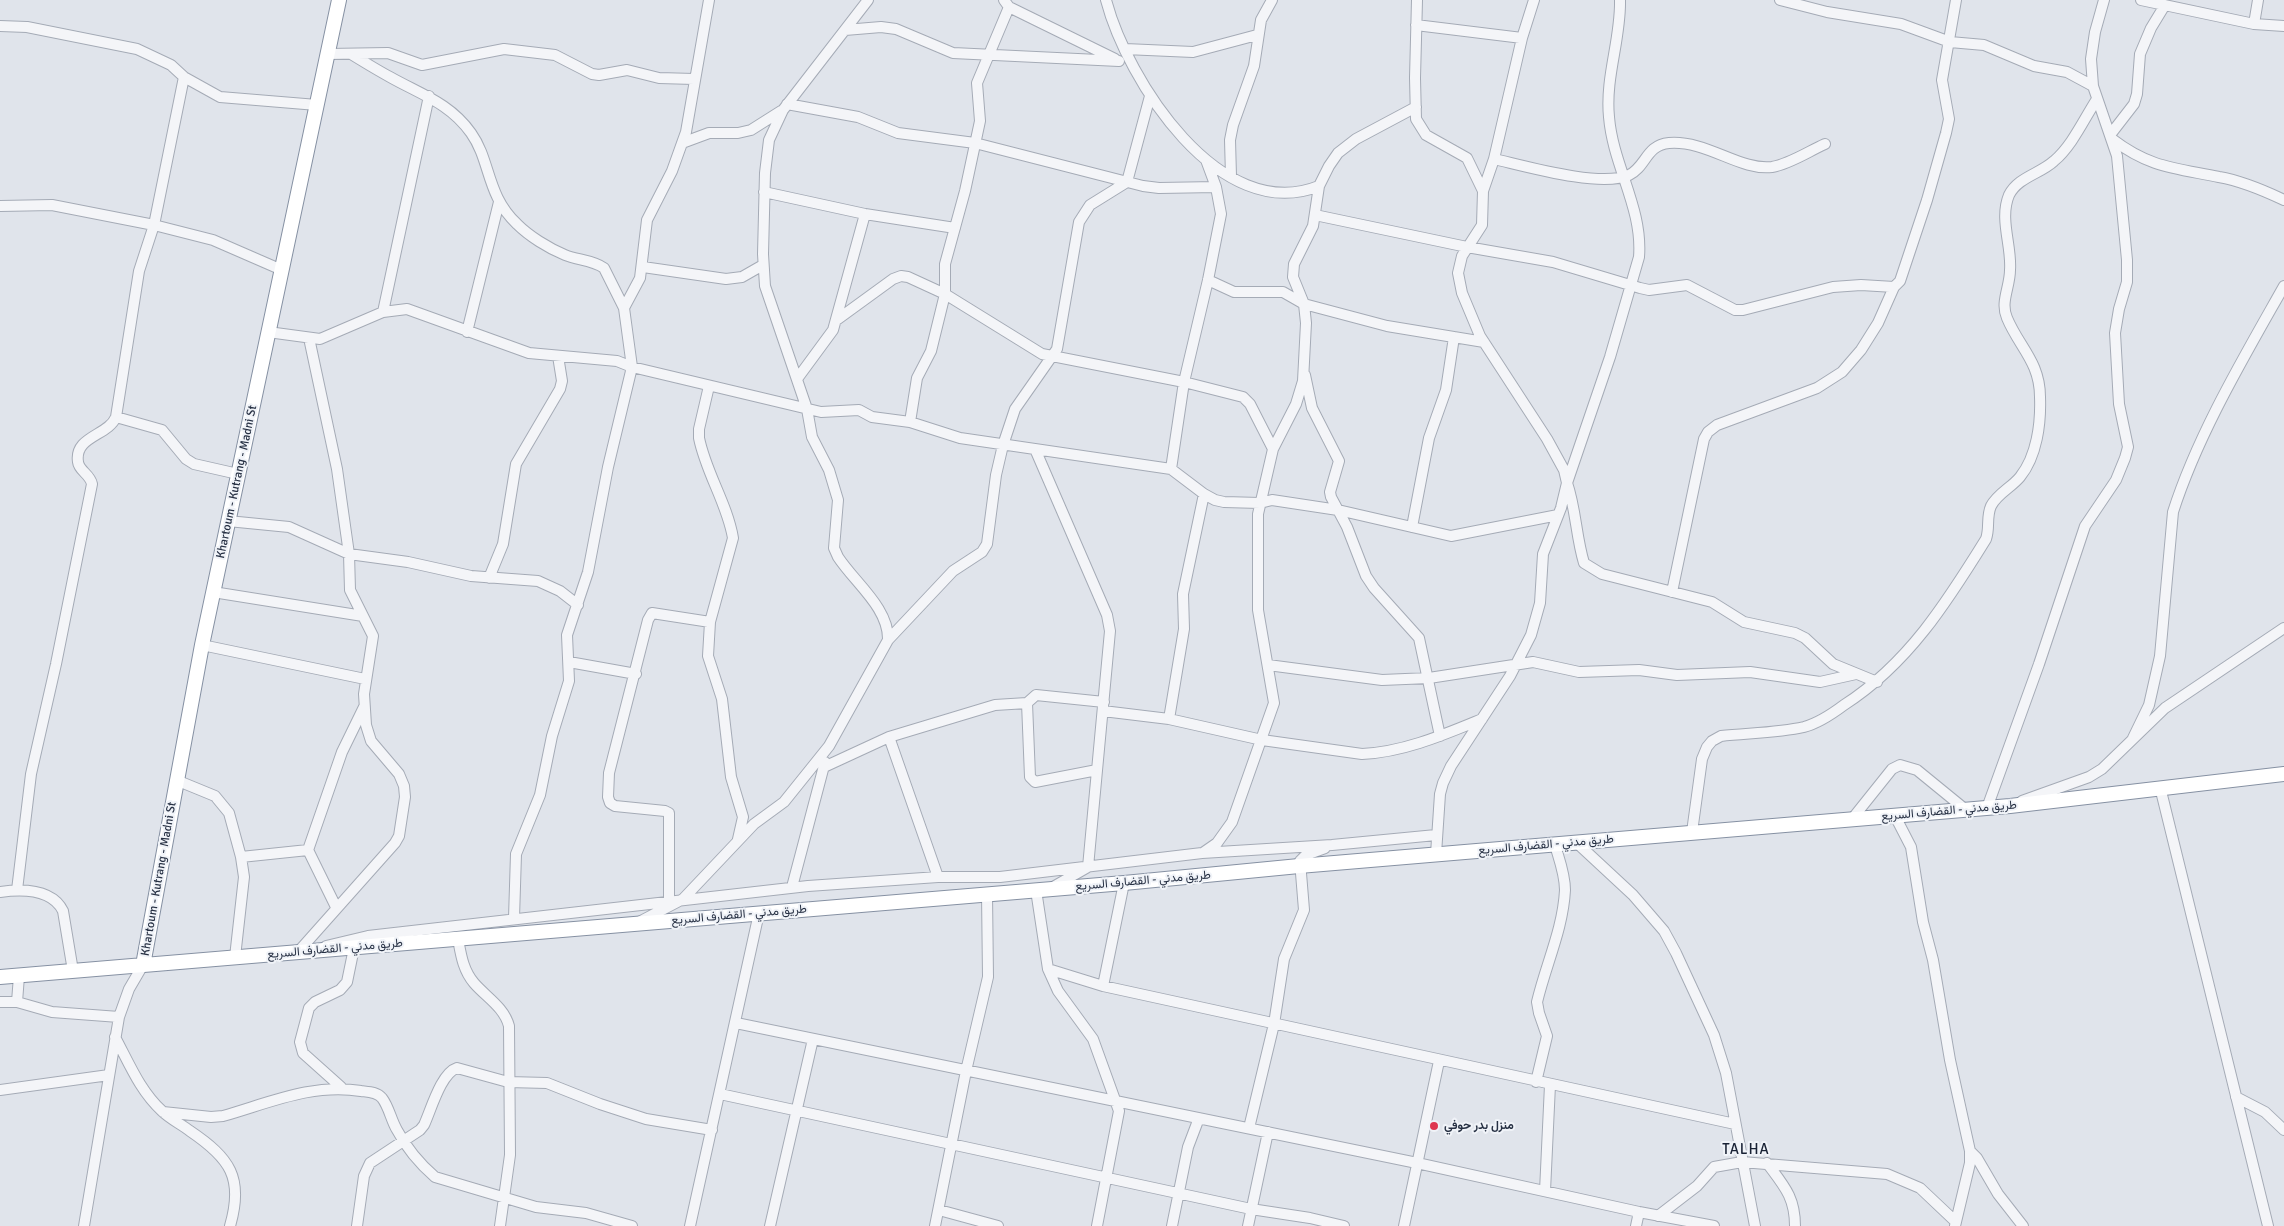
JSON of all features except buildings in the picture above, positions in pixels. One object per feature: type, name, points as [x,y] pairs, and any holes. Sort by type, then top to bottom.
[{"type":"highway","name":"Khartoum - Kutrang - Madni St","points":[[143,965],[202,644],[339,0]]},
{"type":"highway","name":"طريق مدني - القضارف السريع","points":[[0,977],[1052,888],[1124,884],[1299,866],[1966,810],[2284,774]]},
{"type":"street","points":[[624,308],[640,278],[643,267],[647,220],[672,171],[689,120],[694,79],[709,0]]},
{"type":"street","points":[[868,0],[785,107],[769,140],[766,151],[764,192],[763,265],[765,286],[807,409],[812,437],[829,470],[838,500],[834,548],[838,557],[882,614],[886,622],[888,640]]},
{"type":"street","points":[[1106,0],[1125,49],[1150,96],[1170,123],[1206,160],[1255,188],[1278,193],[1296,193],[1319,186]]},
{"type":"street","points":[[1232,176],[1230,140],[1254,66],[1257,35],[1265,11],[1272,0]]},
{"type":"street","points":[[1417,0],[1416,119],[1426,135],[1467,158],[1482,191]]},
{"type":"street","points":[[1534,0],[1522,38],[1494,159],[1482,191],[1482,225],[1467,247],[1459,265],[1458,273],[1462,293],[1484,342],[1547,439],[1564,470],[1573,499],[1577,535],[1584,563],[1602,574],[1712,602],[1744,622],[1795,633],[1805,638],[1832,664],[1876,682]]},
{"type":"street","points":[[1436,854],[1436,835],[1443,783],[1451,766],[1517,663],[1537,620],[1543,554],[1558,515],[1610,357],[1639,257],[1640,241],[1636,211],[1611,134],[1608,98],[1612,57],[1620,22],[1620,0]]},
{"type":"street","points":[[1780,0],[1827,12],[1895,22],[1950,42],[1974,43],[1996,48],[2034,66],[2066,72],[2093,86]]},
{"type":"street","points":[[1986,808],[2039,664],[2085,526],[2116,480],[2126,458],[2128,447],[2119,404],[2115,333],[2118,309],[2127,282],[2127,260],[2117,156],[2093,86],[2093,45],[2104,0]]},
{"type":"street","points":[[2141,0],[2254,24],[2284,26]]},
{"type":"street","points":[[2254,24],[2258,0]]},
{"type":"street","points":[[1672,592],[1704,439],[1708,432],[1733,419],[1818,388],[1842,372],[1861,350],[1878,323],[1894,287],[1900,280],[1928,200],[1949,118],[1942,80],[1950,42],[1955,1]]},
{"type":"street","points":[[910,422],[918,378],[932,351],[945,294],[945,264],[981,114],[978,83],[1006,3],[1134,68]]},
{"type":"street","points":[[2111,137],[2134,104],[2137,94],[2140,54],[2150,28],[2165,5]]},
{"type":"street","points":[[1416,25],[1522,38]]},
{"type":"street","points":[[0,26],[26,27],[137,49],[171,65],[184,76],[220,97],[317,105]]},
{"type":"street","points":[[845,30],[881,26],[896,29],[953,53],[1119,61]]},
{"type":"street","points":[[1125,49],[1193,52],[1257,35]]},
{"type":"street","points":[[328,54],[388,53],[422,65],[504,49],[555,55],[592,74],[599,75],[628,70],[660,78],[694,79]]},
{"type":"street","points":[[351,54],[391,78],[430,96],[458,117],[472,134],[492,188],[516,224],[533,237],[564,255],[599,264],[604,268],[624,308],[632,367],[608,467],[588,572],[567,635],[568,681],[552,736],[540,795],[516,854],[514,918]]},
{"type":"street","points":[[17,890],[31,774],[56,664],[92,484],[91,479],[79,466],[77,459],[84,442],[111,428],[116,417],[139,271],[154,225],[184,76]]},
{"type":"street","points":[[383,312],[430,96]]},
{"type":"street","points":[[636,924],[683,899],[754,824],[784,802],[829,746],[888,640],[953,571],[982,552],[987,544],[993,491],[1003,445],[1021,397],[1053,356],[1058,340],[1079,222],[1090,205],[1127,182],[1150,96]]},
{"type":"street","points":[[1692,832],[1702,759],[1712,740],[1721,736],[1803,727],[1816,723],[1866,691],[1906,652],[1955,591],[1989,533],[1988,516],[1991,506],[2020,477],[2030,461],[2039,422],[2040,396],[2032,360],[2004,310],[2010,271],[2006,226],[2009,196],[2018,184],[2054,162],[2097,99]]},
{"type":"street","points":[[682,142],[709,133],[738,133],[751,130],[761,126],[785,107],[858,117],[898,133],[975,143],[1127,182],[1159,188],[1216,186]]},
{"type":"street","points":[[1202,853],[1217,843],[1232,822],[1274,703],[1258,610],[1260,565],[1258,524],[1260,503],[1273,449],[1301,392],[1304,371],[1306,323],[1304,304],[1293,277],[1294,264],[1313,226],[1319,186],[1338,153],[1350,144],[1416,107]]},
{"type":"street","points":[[2111,137],[2131,154],[2146,161],[2163,167],[2237,181],[2284,200]]},
{"type":"street","points":[[1494,159],[1575,176],[1624,177],[1633,173],[1648,153],[1666,144],[1694,146],[1717,151],[1756,167],[1774,166],[1825,144]]},
{"type":"street","points":[[1171,469],[1184,382],[1221,214],[1216,186],[1206,160]]},
{"type":"street","points":[[764,192],[865,214],[955,228]]},
{"type":"street","points":[[467,332],[500,202]]},
{"type":"street","points":[[0,206],[52,205],[154,225],[214,240],[282,270]]},
{"type":"street","points":[[796,379],[828,339],[838,319],[865,214]]},
{"type":"street","points":[[1315,215],[1467,247],[1552,262],[1649,290],[1687,285],[1735,310],[1743,310],[1833,287],[1862,285],[1894,287]]},
{"type":"street","points":[[643,267],[726,279],[742,277],[763,265]]},
{"type":"street","points":[[838,319],[901,276],[908,277],[945,294],[1034,349],[1053,356],[1184,382],[1242,397],[1250,404],[1273,449]]},
{"type":"street","points":[[1208,280],[1234,292],[1283,292],[1304,304],[1387,326],[1484,342]]},
{"type":"street","points":[[2133,738],[2149,705],[2160,656],[2173,512],[2180,491],[2201,444],[2251,344],[2284,286]]},
{"type":"street","points":[[268,332],[320,339],[383,312],[407,309],[529,353],[617,361],[632,367],[821,412],[859,410],[884,420],[910,422],[960,438],[1171,469],[1204,494],[1224,502],[1260,503],[1272,500],[1338,510],[1451,536],[1459,536],[1493,527],[1558,515]]},
{"type":"street","points":[[1412,527],[1429,438],[1446,390],[1454,337]]},
{"type":"street","points":[[298,952],[336,907],[395,843],[399,836],[405,797],[404,786],[399,774],[372,740],[366,725],[364,707],[365,679],[373,636],[350,590],[349,554],[337,469],[309,338]]},
{"type":"street","points":[[489,578],[503,544],[516,464],[560,389],[562,381],[558,356]]},
{"type":"street","points":[[1304,371],[1312,408],[1338,460],[1330,492],[1374,588],[1418,638],[1429,678],[1440,736]]},
{"type":"street","points":[[709,386],[699,429],[699,438],[716,491],[731,526],[733,538],[710,622],[708,656],[722,699],[731,777],[743,817],[736,842]]},
{"type":"street","points":[[116,417],[162,430],[186,459],[194,464],[238,474]]},
{"type":"street","points":[[1035,449],[1107,615],[1110,642],[1088,867]]},
{"type":"street","points":[[1169,719],[1184,629],[1184,586],[1204,494]]},
{"type":"street","points":[[228,521],[289,528],[349,554],[408,562],[471,576],[538,582],[560,591],[578,605]]},
{"type":"street","points":[[214,592],[363,616]]},
{"type":"street","points":[[669,901],[669,814],[665,811],[615,806],[610,803],[608,797],[609,773],[636,674],[648,620],[652,613],[710,622]]},
{"type":"street","points":[[2010,806],[2089,777],[2102,769],[2165,708],[2284,628]]},
{"type":"street","points":[[202,644],[365,679]]},
{"type":"street","points":[[569,662],[636,674]]},
{"type":"street","points":[[1268,665],[1367,680],[1429,678],[1517,663],[1544,662],[1578,672],[1639,670],[1677,675],[1750,672],[1820,682],[1856,674]]},
{"type":"street","points":[[824,767],[889,737],[994,705],[1027,703],[1036,694],[1047,694],[1262,740],[1362,754],[1414,746],[1482,719]]},
{"type":"street","points":[[1027,703],[1030,777],[1034,782],[1097,770]]},
{"type":"street","points":[[336,907],[308,850],[342,752],[364,707]]},
{"type":"street","points":[[889,737],[938,878]]},
{"type":"street","points":[[792,887],[829,746]]},
{"type":"street","points":[[1852,819],[1892,769],[1900,765],[1917,770],[1966,810]]},
{"type":"street","points":[[176,780],[215,796],[223,803],[229,813],[241,857],[244,877],[235,957]]},
{"type":"street","points":[[2160,787],[2268,1226]]},
{"type":"street","points":[[1895,816],[1911,847],[1923,922],[1933,960],[1950,1060],[1970,1151],[1970,1163],[1956,1224]]},
{"type":"street","points":[[314,951],[342,941],[368,936],[792,887],[938,878],[1000,877],[1202,853],[1332,845],[1436,835]]},
{"type":"street","points":[[1577,843],[1634,895],[1664,931],[1714,1035],[1726,1073],[1755,1226]]},
{"type":"street","points":[[1249,1128],[1274,1024],[1284,959],[1304,910],[1300,861],[1306,855],[1332,845]]},
{"type":"street","points":[[1536,1082],[1547,1036],[1537,1002],[1558,929],[1565,889],[1563,870],[1554,845]]},
{"type":"street","points":[[241,857],[308,850]]},
{"type":"street","points":[[1052,888],[1088,867]]},
{"type":"street","points":[[1103,986],[1124,884]]},
{"type":"street","points":[[0,892],[17,890],[48,896],[59,903],[63,911],[73,971]]},
{"type":"street","points":[[1036,890],[1048,969],[1058,991],[1093,1039],[1120,1116],[1097,1226]]},
{"type":"street","points":[[935,1226],[966,1070],[988,977],[987,894]]},
{"type":"street","points":[[690,1226],[759,913]]},
{"type":"street","points":[[458,939],[466,972],[507,1018],[510,1045],[508,1082],[510,1155],[500,1226]]},
{"type":"street","points":[[341,1088],[303,1053],[300,1042],[310,1008],[315,1002],[340,990],[346,982],[354,948]]},
{"type":"street","points":[[84,1226],[119,1017],[130,989],[143,965]]},
{"type":"street","points":[[1048,969],[1103,986],[1439,1061],[1735,1124]]},
{"type":"street","points":[[17,1002],[19,976]]},
{"type":"street","points":[[0,1002],[17,1002],[47,1011],[119,1017]]},
{"type":"street","points":[[736,1023],[1417,1163],[1658,1216],[1714,1226]]},
{"type":"street","points":[[115,1038],[140,1086],[162,1112],[217,1152],[228,1166],[235,1181],[237,1192],[237,1204],[230,1226]]},
{"type":"street","points":[[770,1226],[813,1039]]},
{"type":"street","points":[[1404,1226],[1439,1061]]},
{"type":"street","points":[[357,1226],[364,1176],[370,1163],[405,1141],[424,1125],[450,1070],[457,1068],[508,1082],[546,1082],[646,1120],[712,1130]]},
{"type":"street","points":[[0,1090],[109,1075]]},
{"type":"street","points":[[1545,1192],[1550,1085]]},
{"type":"street","points":[[162,1112],[211,1117],[223,1116],[290,1095],[341,1088],[378,1094],[384,1100],[397,1130],[424,1168],[435,1177],[541,1208],[586,1213],[632,1226]]},
{"type":"street","points":[[720,1094],[1251,1209],[1310,1218],[1344,1226]]},
{"type":"street","points":[[2236,1097],[2265,1112],[2284,1130]]},
{"type":"street","points":[[1172,1226],[1188,1146],[1199,1118]]},
{"type":"street","points":[[1248,1226],[1268,1132]]},
{"type":"street","points":[[1970,1151],[1977,1158],[1998,1194],[2023,1226]]},
{"type":"street","points":[[1658,1216],[1697,1186],[1714,1167],[1742,1162],[1887,1174],[1920,1188],[1956,1224]]},
{"type":"street","points":[[1768,1163],[1788,1190],[1795,1207],[1795,1226]]},
{"type":"street","points":[[939,1210],[998,1226]]},
{"type":"street","points":[[1636,1226],[1639,1212]]},
{"type":"place","name":"منزل بدر حوفي","points":[[1434,1126]]},
{"type":"district","name":"TALHA","points":[[1746,1150]]}]
